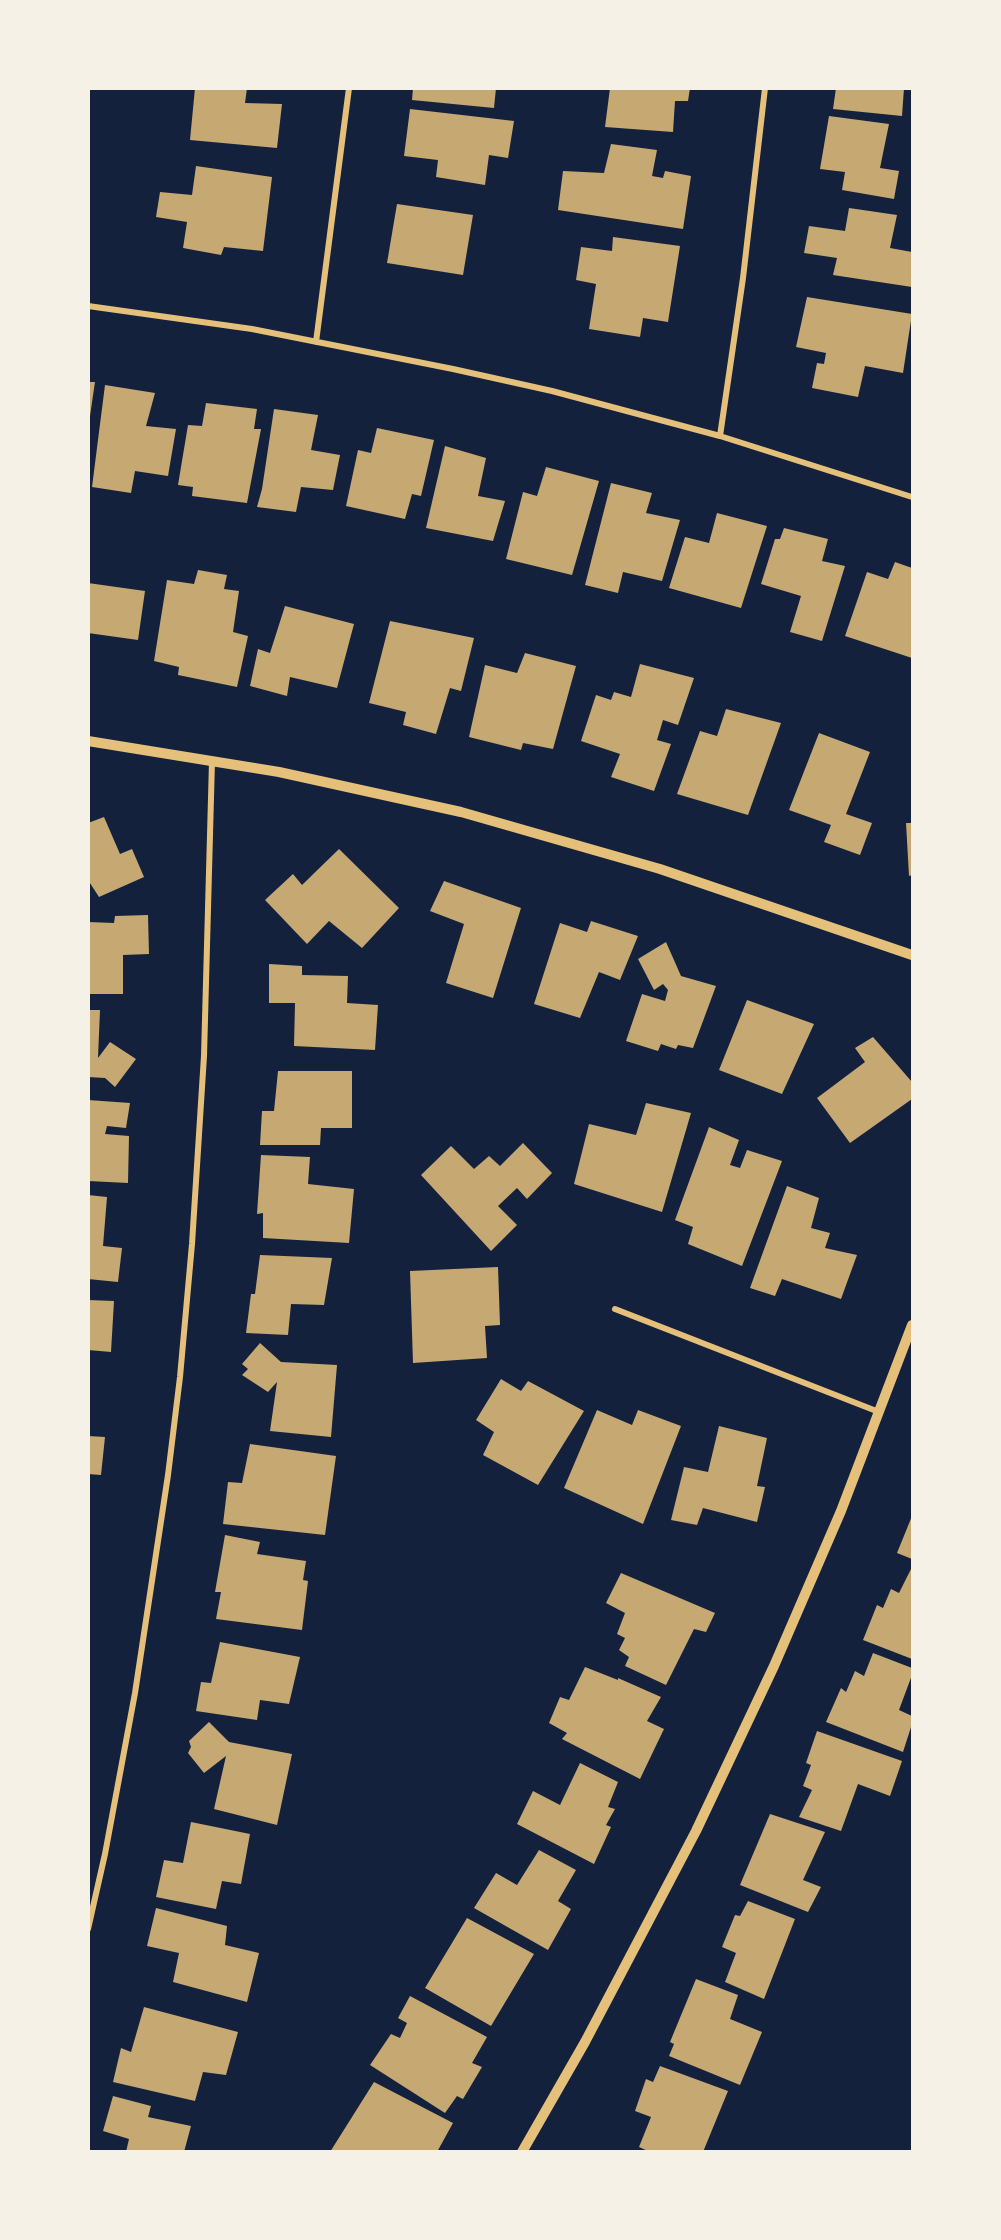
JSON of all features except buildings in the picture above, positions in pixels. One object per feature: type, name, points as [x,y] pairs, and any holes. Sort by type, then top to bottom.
[{"type":"street","points":[[316,342],[349,88]]},
{"type":"street","points":[[720,436],[745,267],[765,88]]},
{"type":"street","points":[[88,306],[240,328],[552,391],[720,436],[912,497]]},
{"type":"street","points":[[88,741],[279,772],[461,812],[660,869],[912,955]]},
{"type":"street","points":[[88,1929],[105,1854],[135,1693],[168,1475],[180,1377],[192,1244],[204,1056],[212,760]]},
{"type":"street","points":[[615,1309],[879,1413]]},
{"type":"street","points":[[522,2151],[585,2042],[696,1831],[778,1655],[841,1511],[912,1325]]}]
